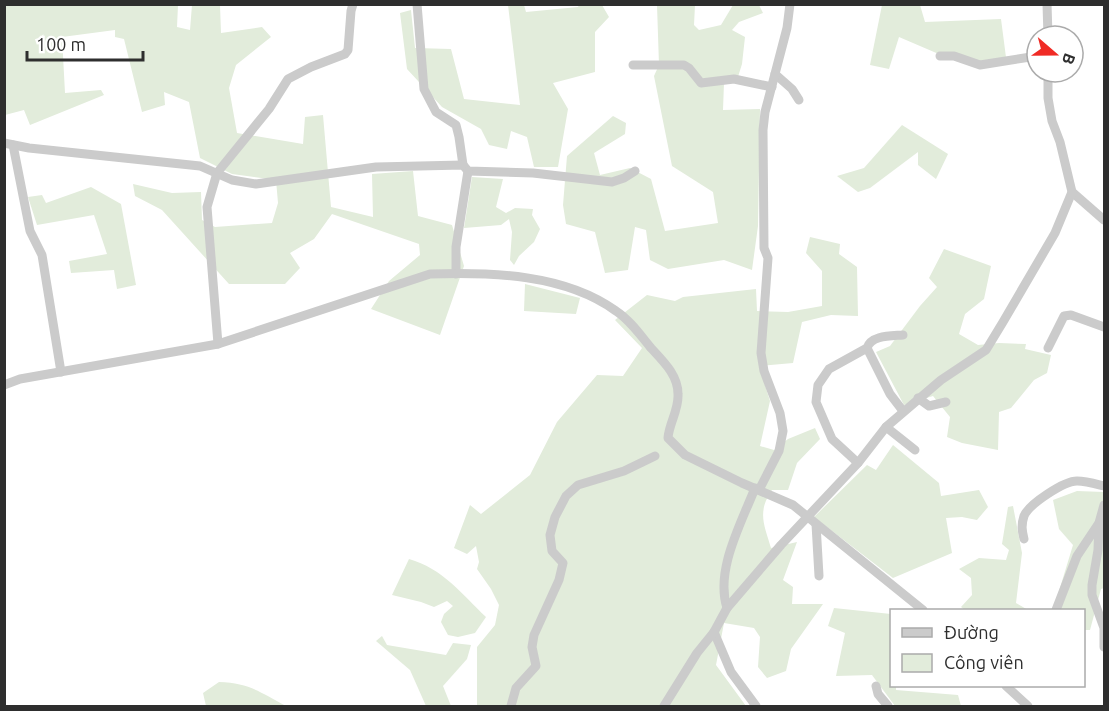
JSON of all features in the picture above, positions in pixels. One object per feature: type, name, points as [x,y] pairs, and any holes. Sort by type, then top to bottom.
[{"type":"street","points":[[218,344],[207,207],[217,173],[269,109],[288,79],[345,54],[348,50],[353,4]]},
{"type":"street","points":[[417,4],[424,89],[436,112],[456,125],[466,168],[456,247],[456,274]]},
{"type":"street","points":[[727,608],[725,601],[727,561],[757,489],[779,451],[783,431],[780,413],[764,371],[761,353],[768,258],[764,248],[763,130],[787,28],[790,4]]},
{"type":"street","points":[[1047,4],[1048,24]]},
{"type":"street","points":[[940,56],[954,56],[975,64],[985,65],[1025,58]]},
{"type":"street","points":[[633,65],[684,66],[689,68],[701,83],[734,79],[772,87]]},
{"type":"street","points":[[775,74],[792,89],[800,100]]},
{"type":"street","points":[[1048,84],[1052,120],[1060,142],[1072,192],[1104,220]]},
{"type":"street","points":[[62,372],[42,255],[30,231],[9,144],[200,166],[232,180],[256,184],[376,167],[466,168],[612,182],[635,171]]},
{"type":"street","points":[[664,706],[697,653],[714,632],[727,608],[858,463],[886,427],[941,380],[986,350],[1055,233],[1072,192]]},
{"type":"street","points":[[4,385],[20,379],[218,344],[430,274],[542,280],[590,296],[618,312],[674,375],[678,393],[676,411],[669,426],[668,438],[685,455],[793,505],[922,609]]},
{"type":"street","points":[[1048,348],[1064,316],[1071,315],[1104,327]]},
{"type":"street","points":[[858,463],[832,439],[816,402],[818,385],[829,369],[867,348],[873,340],[903,335]]},
{"type":"street","points":[[867,348],[890,394],[903,411]]},
{"type":"street","points":[[918,398],[929,406],[946,402]]},
{"type":"street","points":[[886,427],[915,450]]},
{"type":"street","points":[[511,706],[516,688],[536,666],[532,647],[534,635],[559,580],[563,564],[552,552],[550,535],[555,517],[566,496],[578,485],[624,471],[655,456]]},
{"type":"street","points":[[1024,539],[1021,528],[1027,510],[1062,485],[1075,481],[1104,486]]},
{"type":"street","points":[[1104,505],[1099,523],[1099,542],[1092,585],[1092,595],[1104,628],[1104,647]]},
{"type":"street","points":[[1056,609],[1077,556],[1099,523]]},
{"type":"street","points":[[816,524],[819,576]]},
{"type":"street","points":[[714,632],[731,672],[756,706]]},
{"type":"street","points":[[876,686],[878,694],[888,706]]},
{"type":"street","points":[[1012,688],[1028,706]]},
{"type":"green space","points":[[4,5],[178,5],[177,27],[190,30],[192,5],[220,5],[221,33],[262,27],[271,37],[236,65],[229,88],[237,133],[303,144],[305,117],[323,115],[331,207],[373,217],[372,174],[413,171],[418,216],[452,225],[464,266],[440,335],[371,309],[389,281],[420,255],[419,244],[332,214],[314,239],[290,253],[300,268],[285,284],[229,284],[162,210],[135,196],[133,184],[172,193],[201,192],[202,220],[215,227],[272,223],[278,203],[276,180],[232,174],[200,158],[189,102],[164,92],[165,105],[142,112],[124,39],[115,37],[115,30],[62,37],[65,93],[101,90],[104,95],[30,125],[24,110],[5,115]]},
{"type":"green space","points":[[508,5],[524,5],[526,12],[578,7],[579,5],[602,5],[609,17],[595,32],[595,72],[553,83],[568,109],[558,167],[534,167],[527,137],[511,131],[507,149],[489,145],[481,129],[442,107],[407,69],[400,13],[411,10],[415,48],[451,49],[464,99],[520,105]]},
{"type":"green space","points":[[657,5],[695,5],[694,25],[699,30],[721,25],[733,5],[759,5],[763,13],[739,22],[732,30],[745,37],[742,64],[737,80],[724,83],[723,110],[760,109],[758,226],[752,270],[724,260],[668,269],[650,260],[646,230],[635,227],[628,270],[605,273],[595,232],[566,224],[563,205],[567,156],[613,116],[626,123],[625,134],[594,153],[600,175],[630,168],[651,179],[665,231],[718,223],[713,192],[672,166],[654,76],[659,65]]},
{"type":"green space","points":[[882,5],[920,5],[925,22],[1001,19],[1007,65],[941,55],[899,37],[889,69],[870,65]]},
{"type":"green space","points":[[902,125],[948,154],[936,179],[918,165],[918,152],[870,188],[858,192],[837,176],[864,168]]},
{"type":"green space","points":[[472,177],[503,179],[496,207],[506,213],[515,208],[533,209],[532,215],[540,229],[534,242],[519,256],[514,265],[510,260],[512,232],[509,219],[501,225],[464,228]]},
{"type":"green space","points":[[91,187],[121,204],[136,285],[117,289],[114,270],[71,273],[69,261],[107,254],[94,215],[37,225],[28,197],[42,195],[46,203]]},
{"type":"green space","points":[[810,237],[840,244],[839,254],[857,267],[858,316],[831,315],[802,322],[793,363],[759,366],[770,401],[760,446],[774,450],[788,439],[815,428],[820,439],[797,463],[788,490],[772,490],[763,512],[764,525],[771,548],[797,542],[783,580],[793,587],[792,604],[823,604],[791,649],[786,671],[767,678],[758,667],[760,637],[754,628],[724,623],[716,665],[746,706],[477,706],[477,647],[495,625],[499,605],[477,569],[479,562],[476,546],[467,554],[454,548],[470,505],[481,514],[530,475],[557,422],[597,375],[623,376],[642,348],[615,320],[647,295],[675,301],[683,297],[756,289],[757,311],[788,312],[822,306],[822,271],[806,253]]},
{"type":"green space","points":[[944,249],[991,266],[984,299],[965,314],[959,334],[978,345],[1026,344],[1025,349],[1051,355],[1047,373],[1034,380],[1011,408],[999,412],[998,450],[962,443],[947,437],[950,417],[933,396],[904,405],[876,352],[890,346],[937,287],[929,278]]},
{"type":"green space","points":[[525,284],[580,298],[576,314],[524,311]]},
{"type":"green space","points":[[893,445],[939,483],[941,496],[979,490],[988,507],[977,520],[962,517],[946,518],[952,553],[893,578],[814,517],[867,465],[876,470]]},
{"type":"green space","points":[[1077,491],[1104,492],[1104,588],[1101,589],[1090,630],[1085,630],[1085,609],[1056,609],[1056,601],[1073,545],[1059,529],[1053,500]]},
{"type":"green space","points":[[1013,506],[1022,553],[1016,603],[1026,609],[964,609],[961,607],[972,595],[971,578],[959,569],[979,558],[1006,560],[1009,550],[1002,544],[1008,507]]},
{"type":"green space","points":[[409,559],[442,575],[486,617],[475,633],[458,637],[448,635],[441,622],[444,614],[453,606],[447,601],[434,607],[392,595]]},
{"type":"green space","points":[[834,608],[890,614],[890,687],[896,687],[896,690],[958,695],[961,706],[895,706],[872,675],[836,676],[845,633],[828,626]]},
{"type":"green space","points":[[382,636],[387,645],[446,655],[453,643],[471,645],[467,659],[443,686],[451,706],[426,706],[410,670],[376,641]]},
{"type":"green space","points":[[219,682],[247,686],[286,706],[206,706],[203,693]]}]
